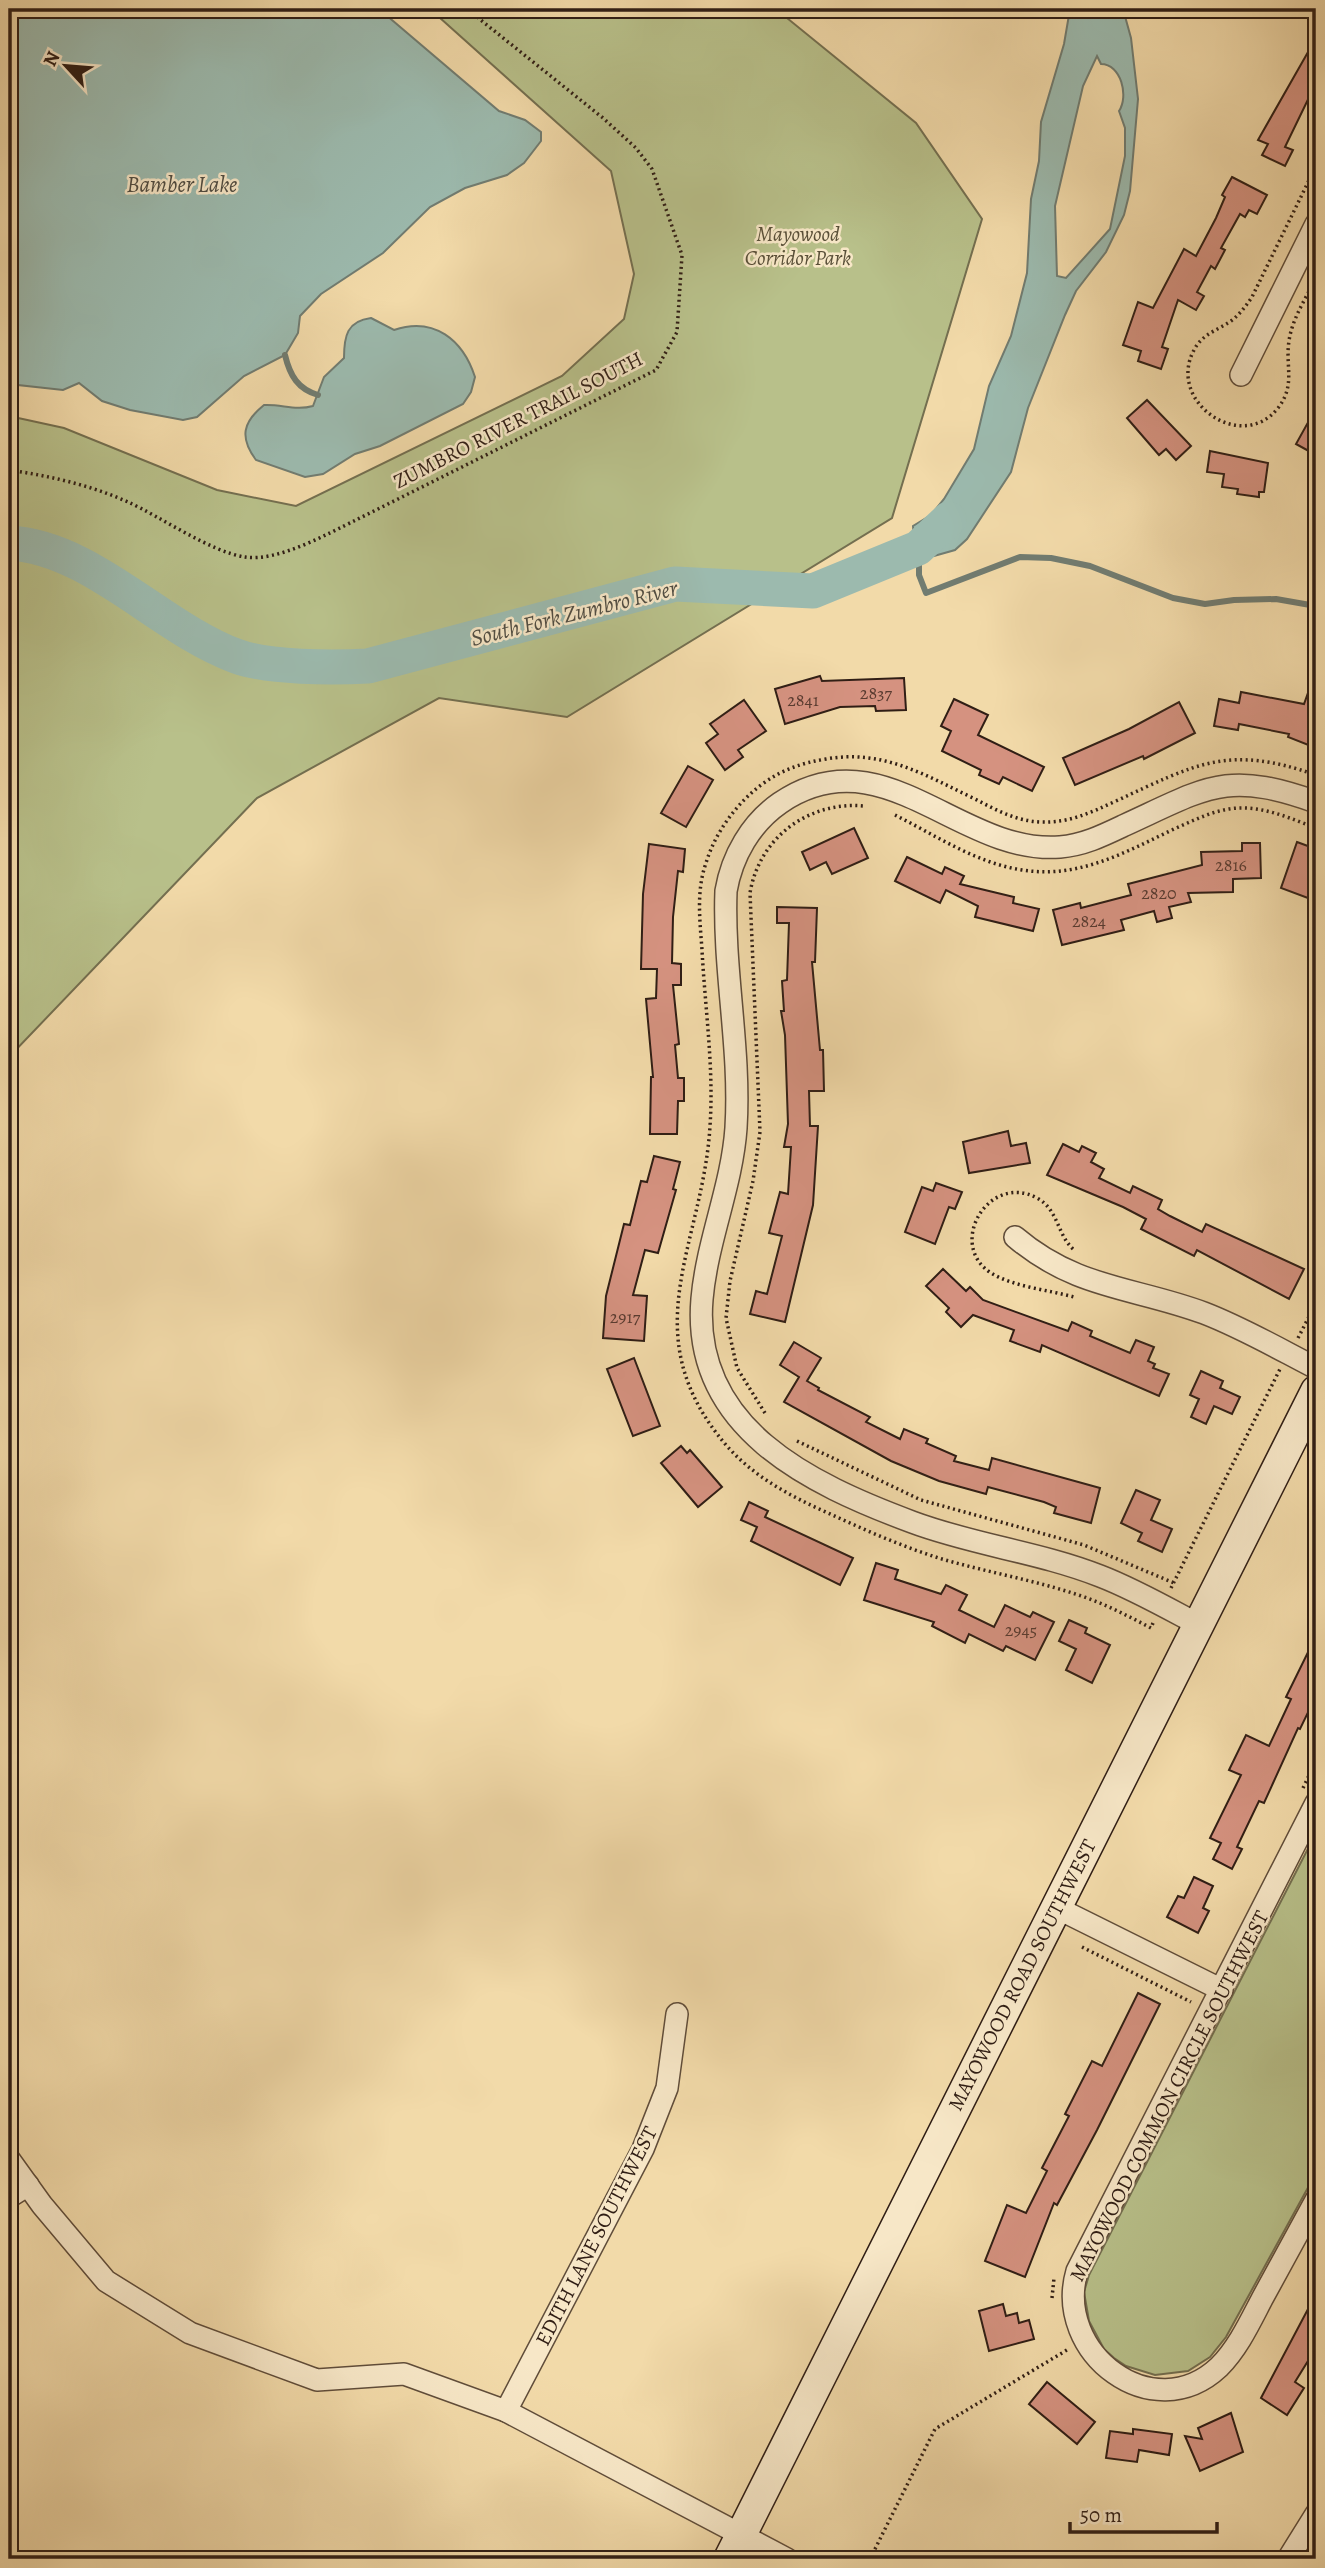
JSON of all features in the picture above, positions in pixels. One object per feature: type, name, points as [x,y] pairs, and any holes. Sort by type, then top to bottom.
[{"type":"street","points":[[1241,375],[1316,224]]},
{"type":"street","points":[[1199,1625],[1100,1576],[948,1534],[890,1514],[817,1480],[776,1457],[760,1444],[732,1411],[708,1358],[702,1319],[706,1276],[729,1176],[736,1130],[726,891],[737,853],[762,818],[805,789],[843,782],[886,785],[995,838],[1041,847],[1076,845],[1092,841],[1186,797],[1223,785],[1256,784],[1316,802]]},
{"type":"street","points":[[1016,1237],[1060,1270],[1084,1280],[1206,1314],[1316,1368]]},
{"type":"street","name":"MAYOWOOD ROAD SOUTHWEST","points":[[735,2547],[1316,1391]]},
{"type":"street","name":"MAYOWOOD COMMON CIRCLE SOUTHWEST","points":[[1316,1803],[1077,2271],[1071,2290],[1072,2307],[1077,2325],[1094,2357],[1120,2378],[1153,2388],[1174,2387],[1207,2376],[1238,2344],[1316,2200]]},
{"type":"street","points":[[1055,1907],[1222,1990]]},
{"type":"street","name":"EDITH LANE SOUTHWEST","points":[[506,2411],[643,2150],[667,2088],[677,2014]]},
{"type":"street","points":[[9,2159],[106,2281],[190,2333],[317,2380],[404,2374],[506,2411],[735,2547],[787,2559]]},
{"type":"street","points":[[9,2197],[28,2185]]},
{"type":"street","points":[[1288,2559],[1316,2514]]},
{"type":"path","name":"ZUMBRO RIVER TRAIL SOUTH","points":[[9,470],[89,486],[218,547],[246,557],[273,554],[306,544],[356,520],[656,370],[677,332],[682,255],[652,169],[636,148],[611,126],[467,9]]},
{"type":"path","points":[[1150,1628],[1070,1592],[904,1546],[806,1503],[743,1463],[726,1445],[700,1406],[684,1365],[677,1321],[679,1284],[704,1172],[710,1128],[699,912],[704,865],[728,820],[758,787],[797,765],[840,757],[867,756],[893,761],[1004,814],[1042,822],[1084,817],[1176,773],[1219,760],[1259,759],[1316,775]]},
{"type":"path","points":[[770,1419],[752,1397],[737,1368],[726,1318],[728,1291],[754,1181],[760,1132],[750,893],[758,864],[789,826],[813,812],[845,806],[868,806]]},
{"type":"path","points":[[886,811],[986,861],[1041,872],[1080,869],[1101,864],[1196,819],[1227,809],[1269,811],[1316,828]]},
{"type":"path","points":[[1299,1336],[1316,1303]]},
{"type":"path","points":[[791,1437],[828,1458],[921,1500],[1084,1545],[1174,1583],[1279,1372]]},
{"type":"path","points":[[1082,1947],[1193,2003]]},
{"type":"path","points":[[870,2559],[935,2430],[1068,2350]]},
{"type":"green space","name":"Mayowood Corridor Park","points":[[430,9],[770,9],[787,18],[916,123],[982,219],[892,518],[567,717],[439,698],[257,798],[9,1057],[9,416],[64,428],[217,490],[296,506],[562,376],[624,319],[634,274],[611,171]]},
{"type":"green space","points":[[1316,1833],[1316,2173],[1226,2337],[1210,2357],[1188,2371],[1155,2375],[1126,2366],[1104,2349],[1089,2321],[1084,2292],[1089,2275]]},
{"type":"water","name":"Bamber Lake","points":[[9,9],[379,9],[499,111],[525,120],[541,132],[541,141],[524,163],[507,175],[465,188],[430,207],[383,253],[321,294],[300,316],[298,333],[285,355],[244,376],[197,417],[183,420],[130,410],[102,401],[79,383],[63,390],[9,384]]},
{"type":"water","points":[[1070,9],[1123,9],[1131,38],[1138,99],[1130,191],[1124,215],[1106,252],[1076,291],[1065,315],[1028,408],[1011,472],[967,539],[955,550],[934,556],[915,557],[913,526],[931,515],[944,499],[974,449],[989,386],[1011,336],[1027,273],[1031,199],[1039,161],[1041,122],[1064,44]],"holes":[[[1097,56],[1101,64],[1114,69],[1121,82],[1123,97],[1119,111],[1125,128],[1125,156],[1110,229],[1066,278],[1057,276],[1055,206],[1083,86]]]},
{"type":"water","points":[[371,318],[394,330],[408,326],[434,329],[455,342],[470,364],[475,377],[471,392],[463,404],[380,446],[355,454],[323,474],[305,477],[256,460],[247,444],[246,430],[257,411],[264,405],[300,408],[313,406],[324,377],[344,358],[346,336],[352,326]]},
{"type":"building","points":[[1316,38],[1316,83],[1285,147],[1293,150],[1285,166],[1262,155],[1268,144],[1258,140]]},
{"type":"building","points":[[1232,177],[1267,195],[1257,214],[1249,210],[1245,217],[1240,214],[1221,248],[1225,250],[1215,269],[1211,266],[1197,292],[1204,296],[1196,310],[1178,300],[1162,347],[1168,349],[1161,369],[1138,361],[1141,351],[1123,345],[1138,302],[1153,308],[1184,249],[1196,256],[1216,218],[1225,197],[1222,195]]},
{"type":"building","points":[[1147,400],[1191,446],[1176,460],[1166,449],[1159,455],[1127,418]]},
{"type":"building","points":[[1316,408],[1316,455],[1296,444]]},
{"type":"building","points":[[1210,451],[1268,463],[1264,492],[1259,492],[1259,497],[1237,494],[1238,489],[1222,487],[1224,474],[1207,472]]},
{"type":"building","points":[[820,676],[822,681],[904,678],[906,710],[876,711],[875,706],[840,707],[785,724],[775,689]]},
{"type":"building","points":[[1314,676],[1316,748],[1288,737],[1289,734],[1239,724],[1238,730],[1214,726],[1219,699],[1239,703],[1241,692],[1304,704]]},
{"type":"building","points":[[954,699],[988,715],[978,735],[1044,767],[1032,791],[1003,777],[999,784],[979,775],[981,770],[942,751],[951,731],[941,726]]},
{"type":"building","points":[[744,700],[766,731],[738,750],[743,757],[725,770],[706,743],[718,734],[710,724]]},
{"type":"building","points":[[1179,702],[1195,733],[1144,759],[1143,756],[1075,785],[1063,758],[1129,729]]},
{"type":"building","points":[[688,766],[713,780],[686,827],[661,813]]},
{"type":"building","points":[[854,828],[868,858],[832,874],[826,862],[810,870],[802,852]]},
{"type":"building","points":[[1297,842],[1316,849],[1316,901],[1281,888]]},
{"type":"building","points":[[1242,843],[1260,843],[1261,878],[1233,879],[1233,892],[1188,893],[1191,902],[1169,907],[1172,918],[1157,922],[1154,911],[1121,920],[1124,930],[1062,945],[1053,910],[1080,903],[1081,908],[1131,895],[1128,884],[1202,865],[1201,852],[1242,851]]},
{"type":"building","points":[[649,844],[685,849],[683,872],[678,871],[673,917],[672,963],[681,964],[681,985],[673,985],[679,1044],[675,1045],[678,1078],[684,1078],[684,1101],[678,1101],[677,1134],[650,1134],[653,1077],[646,999],[656,998],[657,969],[641,969],[643,894]]},
{"type":"building","points":[[907,857],[942,874],[945,867],[964,876],[960,884],[1014,897],[1013,903],[1039,909],[1033,931],[975,917],[978,906],[946,890],[940,903],[895,881]]},
{"type":"building","points":[[777,907],[817,908],[815,962],[812,962],[820,1050],[823,1050],[824,1091],[809,1091],[810,1126],[818,1126],[813,1205],[785,1322],[750,1314],[756,1291],[767,1294],[782,1236],[769,1233],[780,1192],[788,1194],[791,1147],[784,1147],[788,1124],[785,1035],[781,1011],[784,1011],[782,981],[787,980],[789,923],[777,923]]},
{"type":"building","points":[[1008,1131],[1011,1146],[1026,1143],[1030,1163],[969,1173],[963,1142]]},
{"type":"building","points":[[1063,1144],[1079,1152],[1082,1146],[1096,1153],[1091,1162],[1104,1169],[1099,1178],[1130,1193],[1133,1186],[1162,1200],[1158,1209],[1170,1216],[1202,1232],[1206,1224],[1304,1269],[1289,1299],[1197,1250],[1194,1256],[1141,1229],[1146,1219],[1123,1207],[1047,1175]]},
{"type":"building","points":[[654,1156],[680,1162],[673,1189],[676,1190],[658,1253],[645,1250],[633,1295],[647,1296],[644,1341],[603,1338],[606,1296],[624,1224],[630,1225],[641,1181],[647,1182]]},
{"type":"building","points":[[936,1183],[962,1192],[955,1209],[949,1207],[935,1244],[905,1232],[922,1187],[933,1191]]},
{"type":"building","points":[[943,1269],[966,1291],[970,1287],[983,1300],[1068,1331],[1072,1322],[1092,1331],[1090,1336],[1130,1353],[1136,1340],[1154,1347],[1148,1361],[1155,1364],[1153,1368],[1169,1374],[1159,1396],[1042,1345],[1040,1352],[1010,1341],[1014,1330],[973,1315],[961,1327],[946,1312],[949,1308],[926,1286]]},
{"type":"building","points":[[794,1342],[821,1358],[807,1381],[819,1388],[818,1390],[870,1417],[866,1422],[900,1439],[904,1429],[928,1439],[926,1443],[956,1456],[954,1461],[989,1470],[992,1458],[1100,1488],[1091,1523],[1054,1513],[1056,1507],[1044,1502],[988,1487],[986,1494],[939,1481],[891,1461],[784,1402],[799,1377],[780,1365]]},
{"type":"building","points":[[634,1358],[660,1426],[633,1436],[607,1369]]},
{"type":"building","points":[[1201,1371],[1223,1381],[1220,1388],[1240,1397],[1232,1414],[1214,1406],[1206,1424],[1191,1417],[1199,1399],[1190,1395]]},
{"type":"building","points":[[681,1446],[687,1453],[690,1450],[722,1487],[698,1507],[661,1463]]},
{"type":"building","points":[[1136,1490],[1160,1500],[1151,1520],[1172,1529],[1162,1552],[1138,1541],[1142,1533],[1121,1523]]},
{"type":"building","points":[[749,1502],[768,1511],[765,1517],[853,1558],[840,1585],[751,1541],[757,1527],[741,1520]]},
{"type":"building","points":[[876,1563],[898,1570],[895,1579],[941,1594],[946,1585],[967,1595],[959,1610],[994,1627],[1005,1605],[1030,1617],[1033,1612],[1054,1622],[1035,1660],[1006,1646],[1003,1651],[969,1634],[965,1643],[932,1626],[934,1622],[864,1600]]},
{"type":"building","points":[[1069,1620],[1087,1628],[1085,1633],[1110,1645],[1092,1683],[1066,1670],[1076,1649],[1059,1641]]},
{"type":"building","points":[[1316,1636],[1316,1696],[1300,1729],[1298,1728],[1264,1803],[1259,1801],[1237,1847],[1242,1849],[1232,1869],[1213,1859],[1221,1843],[1210,1838],[1241,1775],[1229,1770],[1246,1735],[1269,1746],[1291,1699],[1286,1697]]},
{"type":"building","points":[[1194,1877],[1213,1886],[1203,1908],[1209,1911],[1198,1933],[1167,1917],[1178,1896],[1184,1898]]},
{"type":"building","points":[[1138,1993],[1160,2004],[1097,2130],[1057,2205],[1054,2203],[1025,2277],[985,2261],[1007,2205],[1026,2213],[1047,2171],[1042,2168],[1069,2116],[1065,2114],[1092,2061],[1102,2066]]},
{"type":"building","points":[[1316,2294],[1316,2348],[1295,2382],[1304,2388],[1287,2415],[1261,2398]]},
{"type":"building","points":[[1003,2304],[1006,2316],[1017,2313],[1019,2323],[1029,2320],[1034,2339],[989,2351],[979,2311]]},
{"type":"building","points":[[1047,2382],[1095,2422],[1077,2444],[1029,2404]]},
{"type":"building","points":[[1231,2413],[1243,2452],[1200,2471],[1185,2436],[1202,2439],[1198,2428]]},
{"type":"building","points":[[1133,2429],[1172,2434],[1169,2455],[1139,2450],[1137,2462],[1106,2458],[1110,2431],[1133,2434]]},
{"type":"waterway","points":[[285,355],[296,381],[318,395]]},
{"type":"waterway","name":"South Fork Zumbro River","points":[[9,543],[39,548],[68,558],[125,590],[180,627],[236,656],[283,665],[354,667],[368,666],[675,584],[813,591],[918,548],[949,519]]},
{"type":"waterway","points":[[919,550],[919,575],[926,593],[1020,557],[1051,558],[1090,566],[1173,598],[1205,604],[1276,599],[1316,606]]}]
